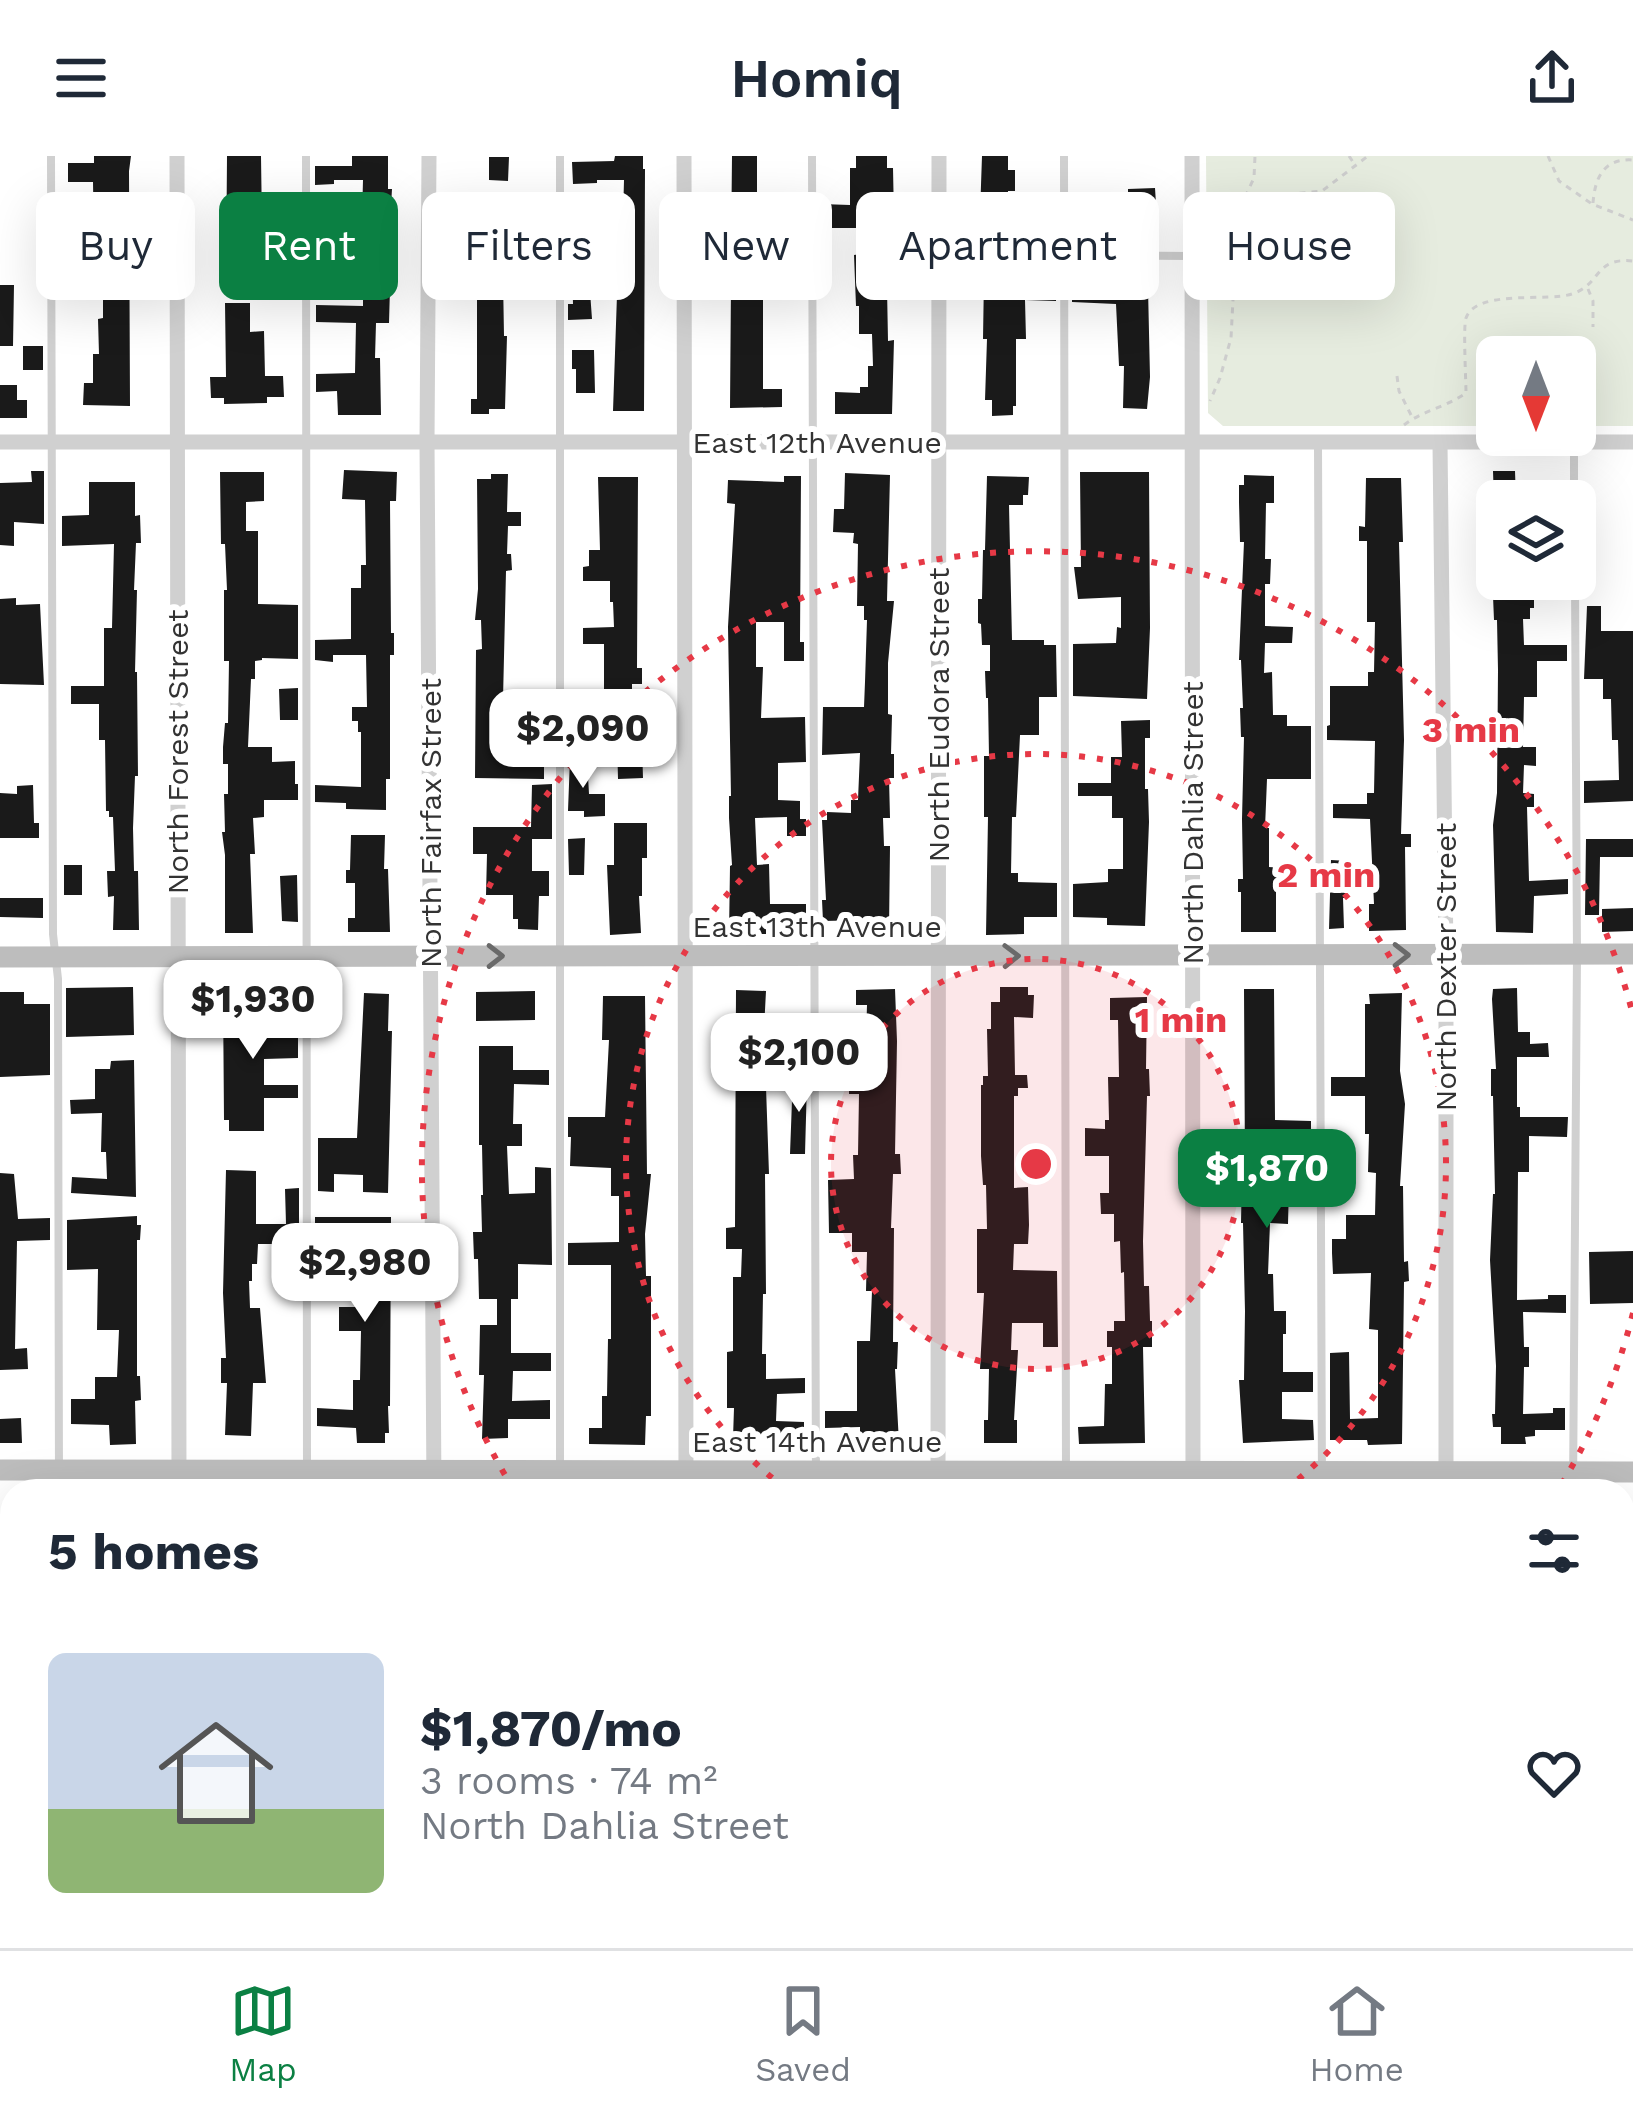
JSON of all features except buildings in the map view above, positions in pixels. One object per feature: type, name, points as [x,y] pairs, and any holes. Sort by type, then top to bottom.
[{"type":"main road","name":"East 13th Avenue","points":[[0,957],[1633,954]]},
{"type":"main road","name":"East 14th Avenue","points":[[0,1470],[48,1479]]},
{"type":"main road","name":"East 14th Avenue","points":[[1586,1479],[1633,1472]]},
{"type":"street","name":"North Forest Street","points":[[177,156],[178,1479]]},
{"type":"street","name":"North Fairfax Street","points":[[429,156],[434,1479]]},
{"type":"street","points":[[684,156],[686,1479]]},
{"type":"street","name":"North Eudora Street","points":[[938,1479],[939,156]]},
{"type":"street","name":"North Dahlia Street","points":[[1192,156],[1192,192]]},
{"type":"street","name":"North Dahlia Street","points":[[1192,300],[1193,1479]]},
{"type":"street","name":"East 12th Avenue","points":[[0,442],[1476,443]]},
{"type":"street","name":"East 12th Avenue","points":[[1596,442],[1633,442]]},
{"type":"street","name":"North Dexter Street","points":[[1440,444],[1446,1479]]},
{"type":"lane","points":[[51,156],[52,934],[58,979],[59,1479]]},
{"type":"lane","points":[[306,156],[307,1479]]},
{"type":"lane","points":[[560,156],[560,1479]]},
{"type":"lane","points":[[812,156],[816,1479]]},
{"type":"lane","points":[[1064,156],[1064,192]]},
{"type":"lane","points":[[1065,300],[1066,1479]]},
{"type":"lane","points":[[1318,443],[1322,1479]]},
{"type":"lane","points":[[1573,1479],[1575,600]]},
{"type":"path","points":[[1247,192],[1254,178],[1255,156]]},
{"type":"path","points":[[1348,156],[1356,166]]},
{"type":"path","points":[[1311,192],[1322,191],[1368,156]]},
{"type":"path","points":[[1548,156],[1559,181],[1592,204],[1633,220]]},
{"type":"path","points":[[1592,204],[1595,179],[1605,166],[1620,159],[1633,160]]},
{"type":"path","points":[[1404,425],[1466,393],[1466,319],[1474,307],[1492,300],[1561,297],[1587,288],[1602,268],[1616,260],[1633,261]]},
{"type":"path","points":[[1587,288],[1593,301],[1593,327]]},
{"type":"path","points":[[1208,413],[1231,338],[1233,300]]},
{"type":"path","points":[[1396,376],[1413,418]]},
{"type":"shaded area","points":[[1206,156],[1633,156],[1633,426],[1596,426],[1596,336],[1476,336],[1476,426],[1223,426],[1208,413],[1207,300],[1395,300],[1395,192],[1206,192]]}]
